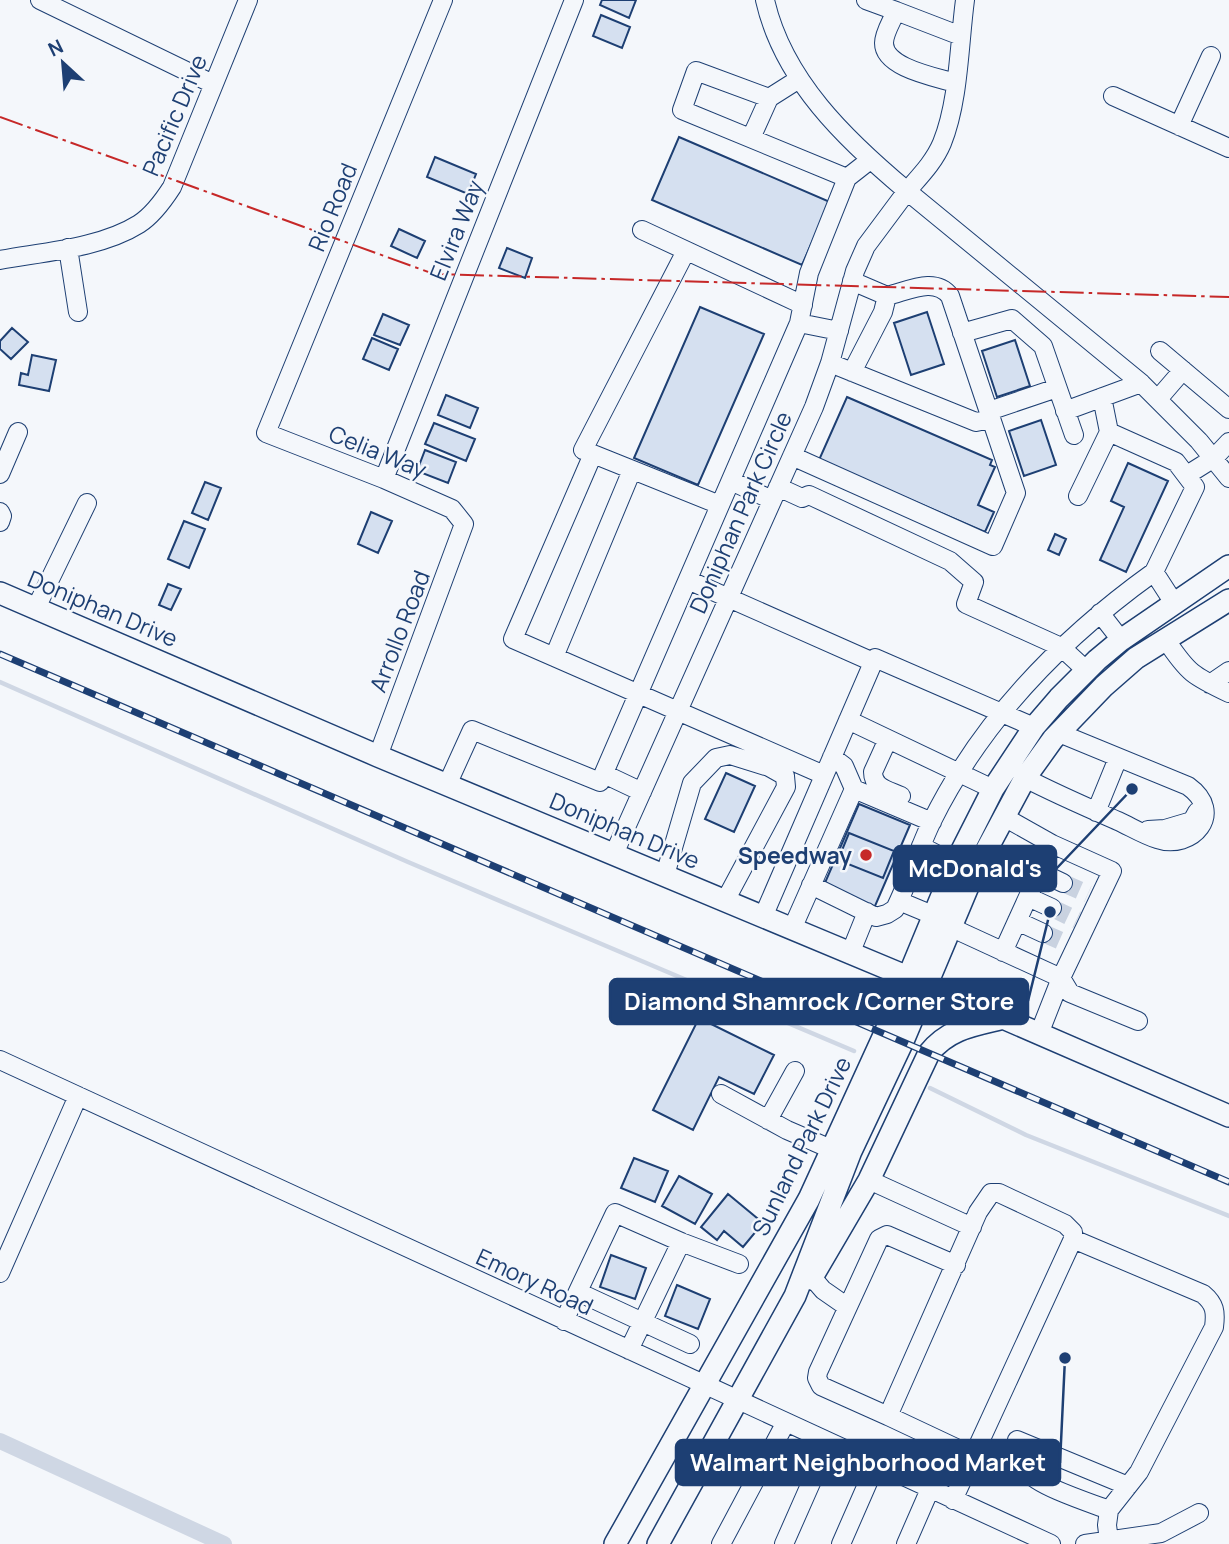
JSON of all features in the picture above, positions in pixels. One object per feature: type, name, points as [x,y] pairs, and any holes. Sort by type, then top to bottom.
[{"type":"main road","name":"Sunland Park Drive","points":[[808,1273],[851,1151],[927,985],[955,864],[993,789],[1034,727],[1087,671],[1121,640],[1229,566]]},
{"type":"main road","name":"Doniphan Drive","points":[[0,593],[378,756],[927,985],[1229,1116]]},
{"type":"main road","name":"Sunland Park Drive","points":[[615,1544],[809,1199],[885,1033],[906,977],[972,877],[1026,778],[1059,733],[1104,686],[1136,658],[1229,600]]},
{"type":"main road","points":[[658,1544],[808,1273],[869,1180],[929,1053],[937,1043],[956,1030],[1004,1018]]},
{"type":"street","name":"Pacific Drive","points":[[0,260],[68,248],[120,234],[141,223],[159,207],[172,187],[248,0]]},
{"type":"street","name":"Rio Road","points":[[267,433],[443,0]]},
{"type":"street","name":"Elvira Way","points":[[384,479],[574,0]]},
{"type":"street","points":[[765,0],[784,50],[799,79],[843,134],[870,160],[1158,399],[1214,457],[1229,478]]},
{"type":"street","points":[[866,0],[961,36]]},
{"type":"street","name":"Doniphan Park Circle","points":[[614,854],[792,456],[830,363],[852,281],[866,246],[926,169],[941,145],[950,117],[965,0]]},
{"type":"street","points":[[47,2],[213,84]]},
{"type":"street","points":[[896,11],[884,39],[887,54],[902,66],[955,83]]},
{"type":"street","points":[[1179,126],[1211,56]]},
{"type":"street","points":[[769,98],[696,71],[682,110],[847,178]]},
{"type":"street","points":[[751,138],[769,98],[799,79]]},
{"type":"street","points":[[1113,96],[1229,148]]},
{"type":"street","points":[[447,785],[472,730],[600,782],[799,323],[809,273],[847,178],[870,160]]},
{"type":"street","points":[[642,230],[803,305]]},
{"type":"street","points":[[68,248],[78,312]]},
{"type":"street","points":[[686,251],[583,450],[720,505]]},
{"type":"street","points":[[792,456],[993,546],[1016,493],[946,290],[931,284],[887,296],[852,281]]},
{"type":"street","points":[[962,333],[1012,318],[1032,294]]},
{"type":"street","points":[[852,372],[883,312],[887,296]]},
{"type":"street","points":[[1012,318],[1043,346],[1074,435]]},
{"type":"street","points":[[799,323],[839,331]]},
{"type":"street","points":[[1160,351],[1229,409]]},
{"type":"street","points":[[830,363],[976,422],[1057,388]]},
{"type":"street","points":[[1158,399],[1184,370]]},
{"type":"street","points":[[1065,411],[1140,383]]},
{"type":"street","points":[[1077,496],[1110,432],[1102,397]]},
{"type":"street","points":[[0,474],[18,432]]},
{"type":"street","points":[[789,857],[876,917],[895,909],[934,817],[959,771],[1002,711],[1061,647],[1154,572],[1195,487],[1176,462],[1110,432]]},
{"type":"street","name":"Celia Way","points":[[267,433],[452,509],[464,524]]},
{"type":"street","points":[[1187,475],[1214,457],[1229,442]]},
{"type":"street","points":[[593,454],[513,639],[723,731],[788,774],[814,799],[842,816]]},
{"type":"street","points":[[554,657],[632,470]]},
{"type":"street","points":[[731,481],[775,494],[802,498],[809,495],[950,561],[974,582],[966,604],[1061,647],[1087,671]]},
{"type":"street","points":[[36,608],[87,503]]},
{"type":"street","points":[[0,512],[0,522]]},
{"type":"street","name":"Arrollo Road","points":[[378,756],[464,524]]},
{"type":"street","points":[[1154,572],[1174,603]]},
{"type":"street","points":[[688,580],[873,662]]},
{"type":"street","points":[[1100,613],[1121,640]]},
{"type":"street","points":[[1166,640],[1186,669],[1229,693]]},
{"type":"street","points":[[763,917],[875,658],[1034,727]]},
{"type":"street","points":[[1210,684],[1229,671]]},
{"type":"street","points":[[848,720],[993,789]]},
{"type":"street","points":[[716,758],[716,749],[723,731]]},
{"type":"street","points":[[1026,778],[1065,799],[1159,841],[1178,840],[1192,835],[1206,818],[1204,803],[1195,791],[1172,778],[1059,733]]},
{"type":"street","points":[[888,739],[873,772],[874,782],[934,817]]},
{"type":"street","points":[[666,875],[692,783],[716,758],[730,755],[788,774],[824,775]]},
{"type":"street","points":[[832,757],[844,766],[854,789],[934,817]]},
{"type":"street","points":[[1096,812],[1118,758]]},
{"type":"street","points":[[604,774],[642,792]]},
{"type":"street","points":[[725,901],[788,774]]},
{"type":"street","points":[[792,929],[854,789]]},
{"type":"street","points":[[1004,817],[1052,844],[1112,871],[1093,897],[1071,945],[1062,978],[1039,1034]]},
{"type":"street","points":[[1003,952],[1052,844]]},
{"type":"street","points":[[921,846],[955,864]]},
{"type":"street","points":[[1040,872],[1063,883]]},
{"type":"street","points":[[1028,897],[1052,908]]},
{"type":"street","points":[[899,901],[1062,978],[1070,993],[1138,1021]]},
{"type":"street","points":[[850,954],[867,912]]},
{"type":"street","points":[[1017,921],[1043,933]]},
{"type":"street","name":"Emory Road","points":[[0,1060],[1051,1544]]},
{"type":"street","points":[[768,1120],[795,1071]]},
{"type":"street","points":[[720,1094],[831,1149]]},
{"type":"street","points":[[0,1273],[78,1096]]},
{"type":"street","points":[[869,1180],[972,1227]]},
{"type":"street","points":[[888,1416],[972,1227],[990,1193],[999,1193],[1065,1224],[1073,1232],[1073,1238],[953,1500]]},
{"type":"street","points":[[564,1321],[615,1213],[739,1264]]},
{"type":"street","points":[[956,1265],[887,1235],[879,1238],[846,1306],[817,1378],[821,1386],[973,1456]]},
{"type":"street","points":[[1073,1238],[1203,1294],[1212,1301],[1216,1312],[1214,1327],[1139,1472],[1109,1510],[1109,1541]]},
{"type":"street","points":[[629,1350],[681,1242]]},
{"type":"street","points":[[808,1273],[823,1290],[846,1306]]},
{"type":"street","points":[[578,1292],[690,1344]]},
{"type":"street","points":[[721,1544],[786,1422]]},
{"type":"street","points":[[988,1426],[1128,1486]]},
{"type":"street","points":[[1017,1440],[1031,1477],[1109,1510]]},
{"type":"street","points":[[785,1544],[814,1476],[831,1460],[838,1446]]},
{"type":"street","points":[[771,1454],[814,1476]]},
{"type":"street","points":[[841,1544],[876,1464]]},
{"type":"street","points":[[906,1544],[930,1489]]},
{"type":"street","points":[[1085,1544],[1161,1533],[1199,1513]]},
{"type":"building","points":[[602,0],[636,0],[629,18],[600,5]]},
{"type":"building","points":[[601,15],[630,27],[622,48],[593,36]]},
{"type":"building","points":[[679,137],[830,202],[802,265],[652,200]]},
{"type":"building","points":[[435,157],[476,174],[468,194],[427,177]]},
{"type":"building","points":[[399,229],[425,241],[417,258],[391,246]]},
{"type":"building","points":[[507,248],[532,258],[525,278],[499,268]]},
{"type":"building","points":[[700,307],[764,334],[698,485],[634,458]]},
{"type":"building","points":[[927,312],[944,364],[911,375],[894,323]]},
{"type":"building","points":[[383,314],[409,325],[400,345],[374,335]]},
{"type":"building","points":[[12,328],[28,342],[11,359],[0,349],[0,341]]},
{"type":"building","points":[[372,338],[398,349],[389,370],[363,359]]},
{"type":"building","points":[[1015,340],[1030,386],[997,397],[982,351]]},
{"type":"building","points":[[32,355],[56,360],[49,391],[19,385],[21,373],[28,375]]},
{"type":"building","points":[[446,395],[478,408],[470,428],[438,415]]},
{"type":"building","points":[[847,397],[992,460],[990,465],[995,467],[978,505],[994,512],[985,532],[819,460]]},
{"type":"building","points":[[1041,420],[1056,465],[1024,476],[1009,431]]},
{"type":"building","points":[[434,423],[475,439],[466,461],[425,444]]},
{"type":"building","points":[[425,450],[456,462],[448,483],[417,471]]},
{"type":"building","points":[[1128,463],[1168,481],[1126,572],[1100,560],[1124,507],[1111,501]]},
{"type":"building","points":[[205,482],[221,488],[208,520],[192,513]]},
{"type":"building","points":[[371,512],[392,521],[378,553],[358,544]]},
{"type":"building","points":[[184,521],[205,529],[189,568],[168,559]]},
{"type":"building","points":[[1055,534],[1066,539],[1059,555],[1048,550]]},
{"type":"building","points":[[168,584],[181,589],[171,610],[159,605]]},
{"type":"building","points":[[726,773],[755,786],[734,832],[705,819]]},
{"type":"building","points":[[859,804],[910,825],[872,913],[821,892]]},
{"type":"building","points":[[849,833],[894,851],[883,878],[838,860]]},
{"type":"building","points":[[699,1018],[774,1055],[754,1094],[719,1077],[693,1130],[653,1110]]},
{"type":"building","points":[[634,1158],[668,1171],[655,1202],[621,1188]]},
{"type":"building","points":[[679,1176],[712,1194],[695,1224],[662,1206]]},
{"type":"building","points":[[728,1194],[763,1223],[743,1247],[724,1231],[717,1240],[701,1227]]},
{"type":"building","points":[[611,1255],[646,1268],[635,1299],[600,1287]]},
{"type":"building","points":[[677,1285],[710,1299],[698,1329],[665,1316]]},
{"type":"waterway","points":[[0,682],[408,862],[854,1051]]},
{"type":"waterway","points":[[930,1088],[1026,1135],[1229,1216]]},
{"type":"waterway","points":[[0,1441],[224,1544]]},
{"type":"tunnel","points":[[1063,883],[1088,894]]},
{"type":"tunnel","points":[[1052,908],[1077,920]]},
{"type":"tunnel","points":[[1043,933],[1068,944]]},
{"type":"railway","points":[[0,654],[1229,1182]]},
{"type":"power","points":[[0,117],[434,274],[1229,297]]},
{"type":"place","name":"McDonald's","points":[[1132,789]]},
{"type":"place","name":"Speedway","points":[[866,855]]},
{"type":"place","name":"Diamond Shamrock /Corner Store","points":[[1050,912]]},
{"type":"place","name":"Walmart Neighborhood Market","points":[[1065,1358]]}]
